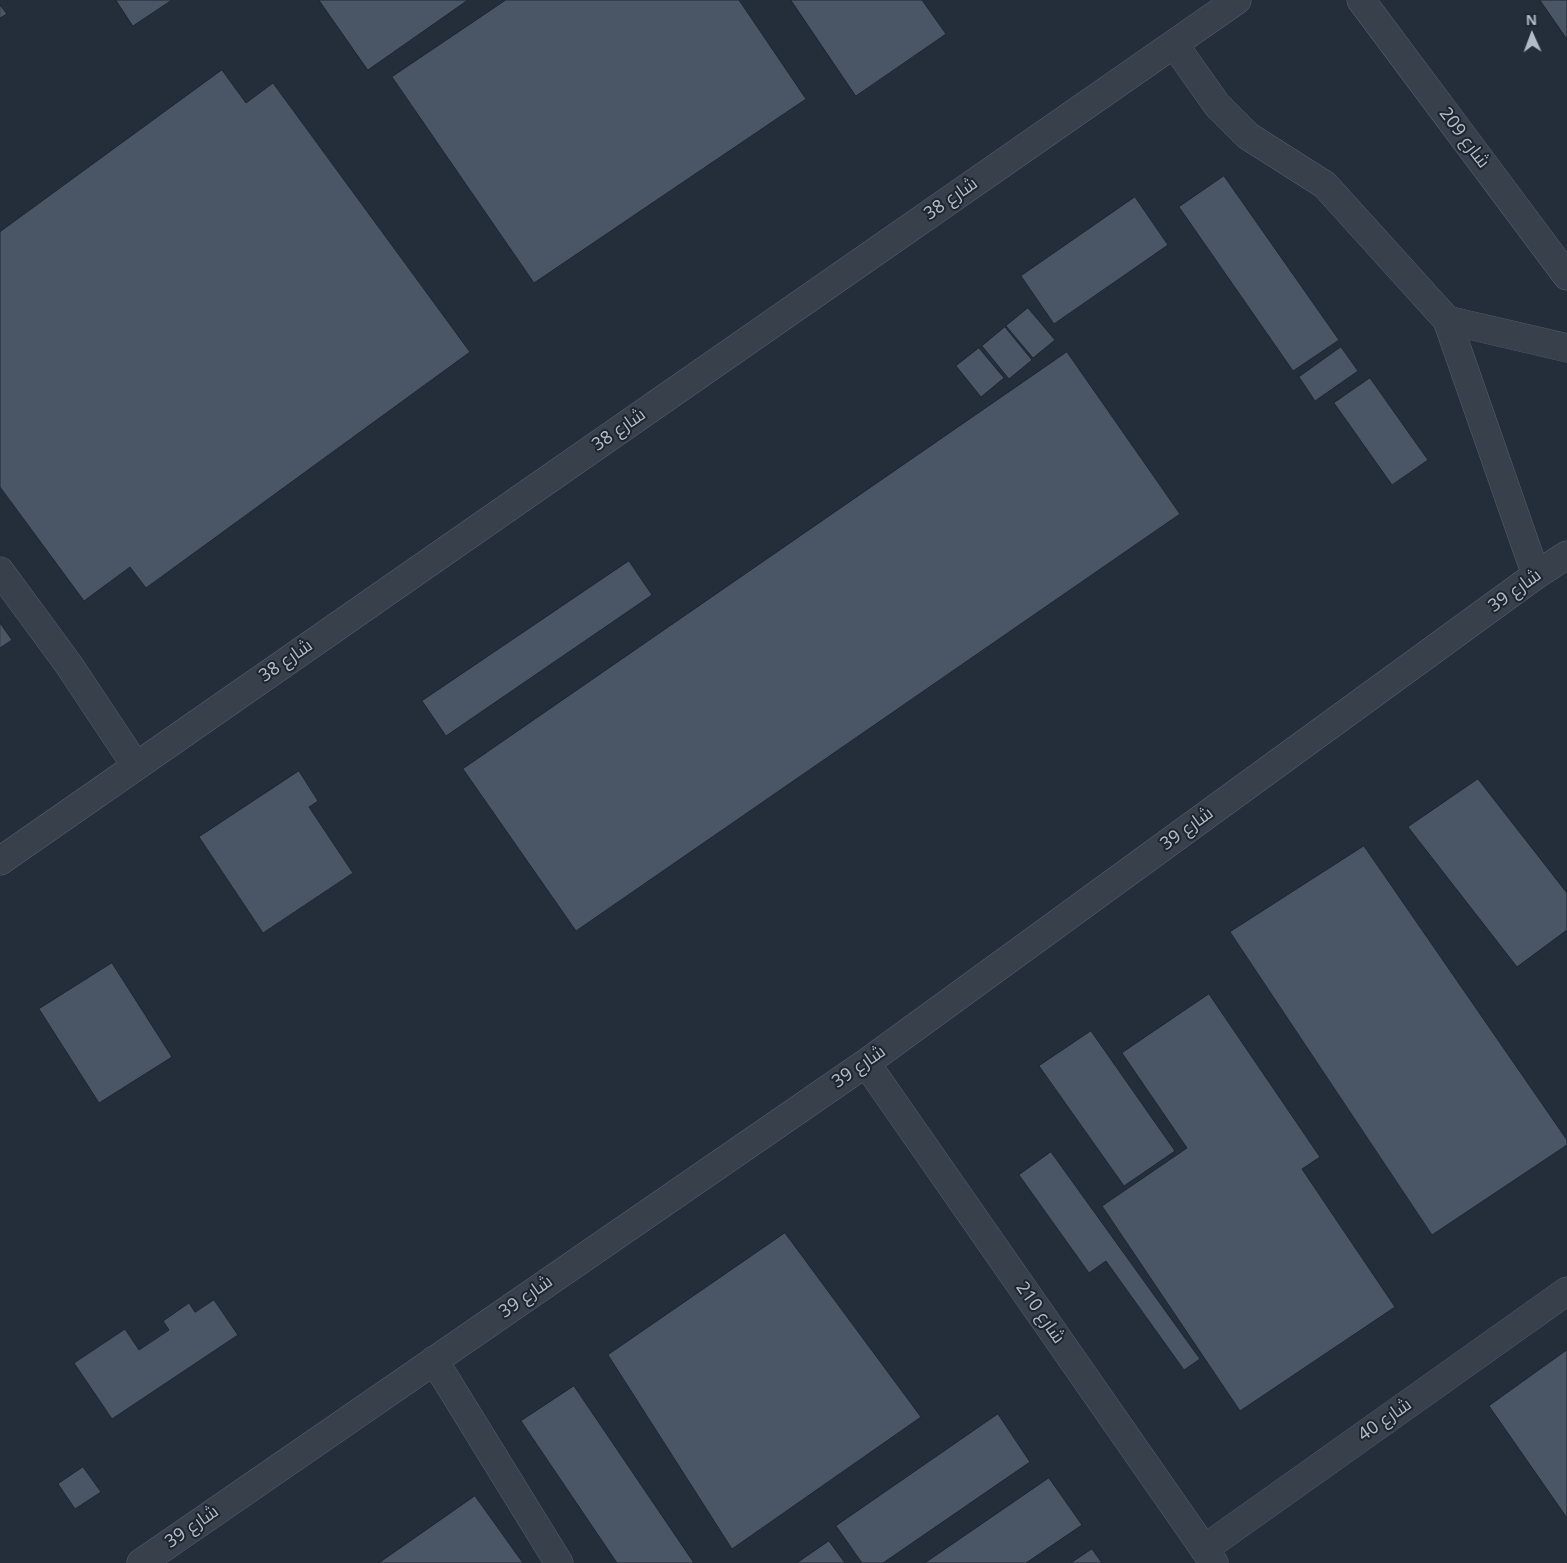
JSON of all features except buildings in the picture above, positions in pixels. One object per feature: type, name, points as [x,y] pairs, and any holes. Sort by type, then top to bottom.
[{"type":"street","name":"شارع 38","points":[[0,861],[1237,0]]},
{"type":"street","name":"شارع 209","points":[[1362,0],[1567,276]]},
{"type":"street","points":[[1174,44],[1217,106],[1248,136],[1325,185],[1447,320],[1536,575]]},
{"type":"street","points":[[1447,320],[1567,348]]},
{"type":"street","name":"شارع 39","points":[[151,1559],[434,1360],[866,1063],[1536,575],[1567,555]]},
{"type":"street","points":[[0,571],[69,665],[136,766]]},
{"type":"street","name":"شارع 210","points":[[866,1063],[1209,1556]]},
{"type":"street","name":"شارع 40","points":[[1209,1556],[1567,1291]]},
{"type":"street","points":[[434,1360],[559,1563]]}]
